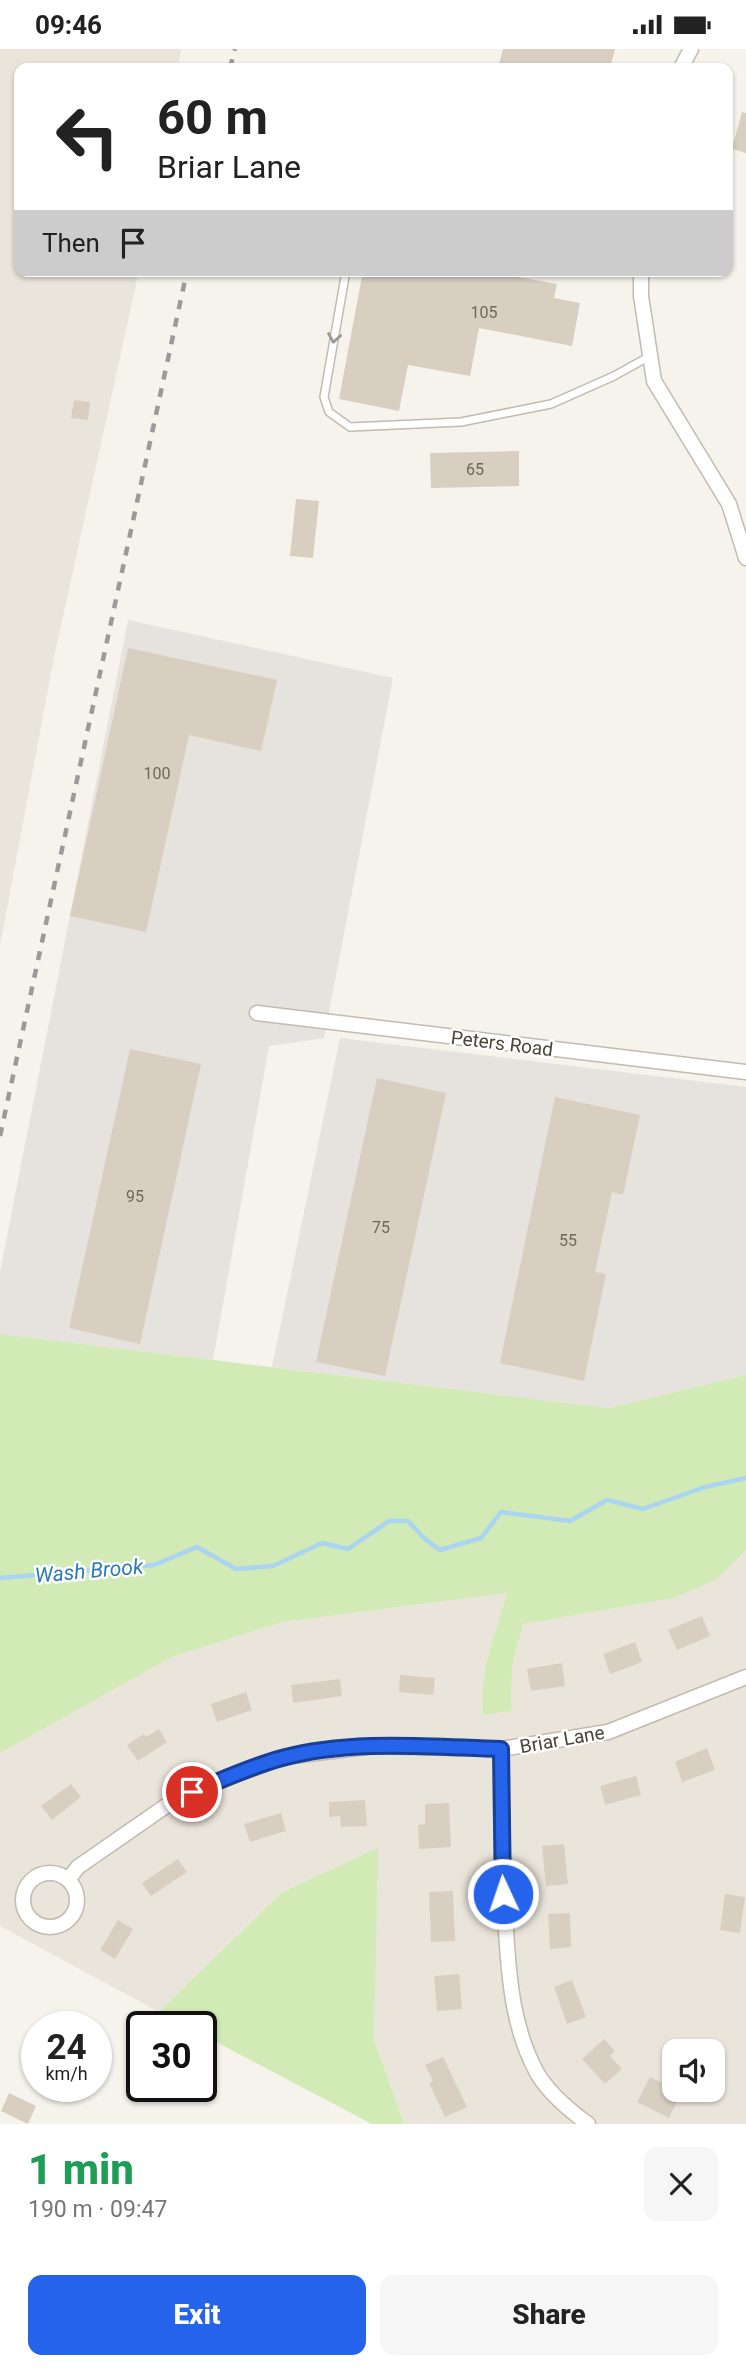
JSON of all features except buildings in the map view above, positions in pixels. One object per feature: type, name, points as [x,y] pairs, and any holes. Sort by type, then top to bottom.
[{"type":"street","points":[[641,277],[641,296],[654,381],[729,504],[746,558]]},
{"type":"street","name":"Peters Road","points":[[257,1013],[746,1072]]},
{"type":"street","name":"Briar Lane","points":[[68,1880],[78,1867],[173,1801],[284,1757],[373,1746],[501,1749],[608,1732],[746,1677]]},
{"type":"street","points":[[501,1749],[501,1869],[508,1968],[519,2030],[537,2073],[565,2106],[588,2124]]},
{"type":"lane","points":[[345,277],[324,397],[329,412],[349,427],[461,422],[551,404],[614,376],[650,355]]},
{"type":"shaded area","points":[[0,49],[181,49],[179,63],[14,63],[14,277],[138,277],[54,657],[0,946]]},
{"type":"shaded area","points":[[128,620],[393,678],[324,1038],[269,1046],[213,1360],[0,1334],[0,1272]]},
{"type":"shaded area","points":[[340,1038],[746,1087],[746,1375],[608,1408],[272,1367]]},
{"type":"shaded area","points":[[746,1550],[746,2124],[404,2124],[374,2040],[377,1849],[281,1893],[160,2011],[0,1926],[0,1753],[172,1657],[282,1622],[507,1593],[486,1663],[483,1715],[511,1711],[512,1666],[523,1624],[674,1598],[714,1580]]},
{"type":"green space","points":[[0,1334],[608,1408],[746,1375],[746,1550],[715,1580],[674,1598],[523,1624],[512,1666],[511,1711],[483,1715],[482,1696],[486,1663],[507,1593],[282,1622],[172,1657],[0,1753]]},
{"type":"green space","points":[[378,1848],[374,2040],[404,2124],[372,2124],[217,2042],[217,2011],[160,2011],[281,1893]]},
{"type":"waterway","name":"Wash Brook","points":[[0,1578],[154,1565],[197,1547],[236,1569],[273,1566],[322,1543],[348,1549],[389,1521],[408,1521],[440,1550],[481,1538],[501,1512],[570,1521],[607,1500],[643,1509],[705,1487],[746,1478]]},
{"type":"railway","points":[[231,63],[235,49]]},
{"type":"railway","points":[[0,1136],[186,277]]},
{"type":"route","points":[[192,1792],[284,1757],[325,1751],[373,1746],[501,1749],[503,1894]]}]
